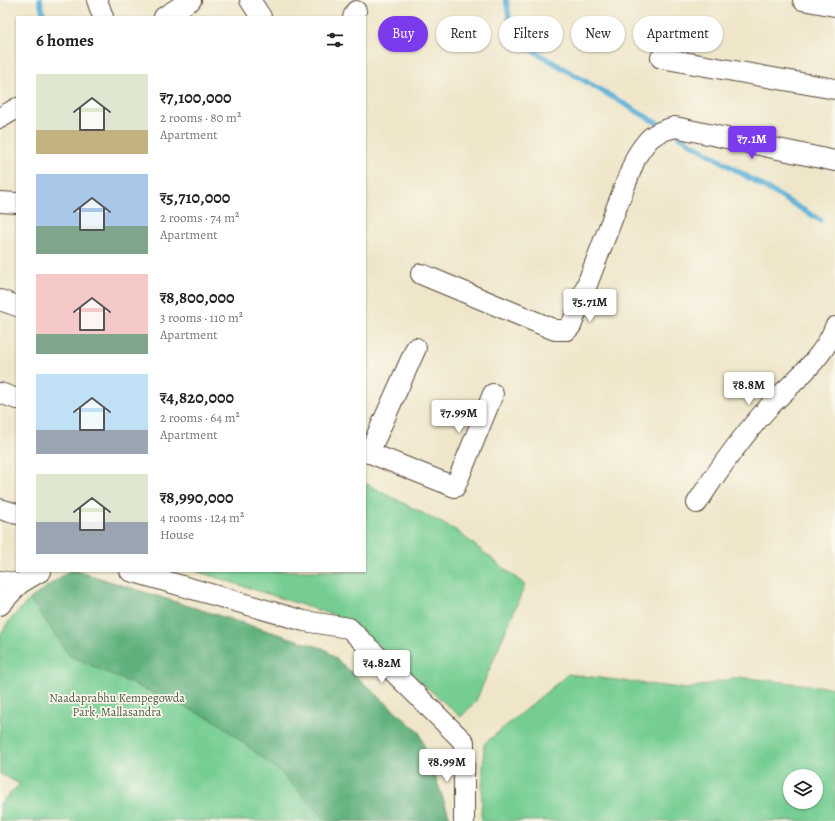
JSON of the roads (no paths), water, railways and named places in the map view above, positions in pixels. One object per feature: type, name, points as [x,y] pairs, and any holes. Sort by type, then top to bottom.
[{"type":"street","points":[[97,0],[103,16]]},
{"type":"street","points":[[166,16],[191,0]]},
{"type":"street","points":[[250,0],[260,16]]},
{"type":"street","points":[[803,0],[835,6]]},
{"type":"street","points":[[661,58],[835,89]]},
{"type":"street","points":[[0,118],[16,109]]},
{"type":"street","points":[[421,274],[555,330],[567,330],[571,326],[636,157],[646,142],[666,129],[835,161]]},
{"type":"street","points":[[0,202],[16,203]]},
{"type":"street","points":[[0,300],[16,306]]},
{"type":"street","points":[[697,503],[724,460],[767,410],[819,355],[835,327]]},
{"type":"street","points":[[416,348],[367,452],[455,487],[492,394]]},
{"type":"street","points":[[0,393],[16,399]]},
{"type":"street","points":[[0,509],[16,514]]},
{"type":"street","points":[[0,605],[9,582],[38,572]]},
{"type":"street","points":[[133,572],[304,621],[348,628],[464,742],[464,821]]},
{"type":"waterway","points":[[40,0],[44,16]]},
{"type":"waterway","points":[[506,0],[513,39],[662,126]]},
{"type":"waterway","points":[[679,136],[820,220]]},
{"type":"park label","name":"Naadaprabhu Kempegowda Park, Mallasandra","points":[[117,705]]}]
